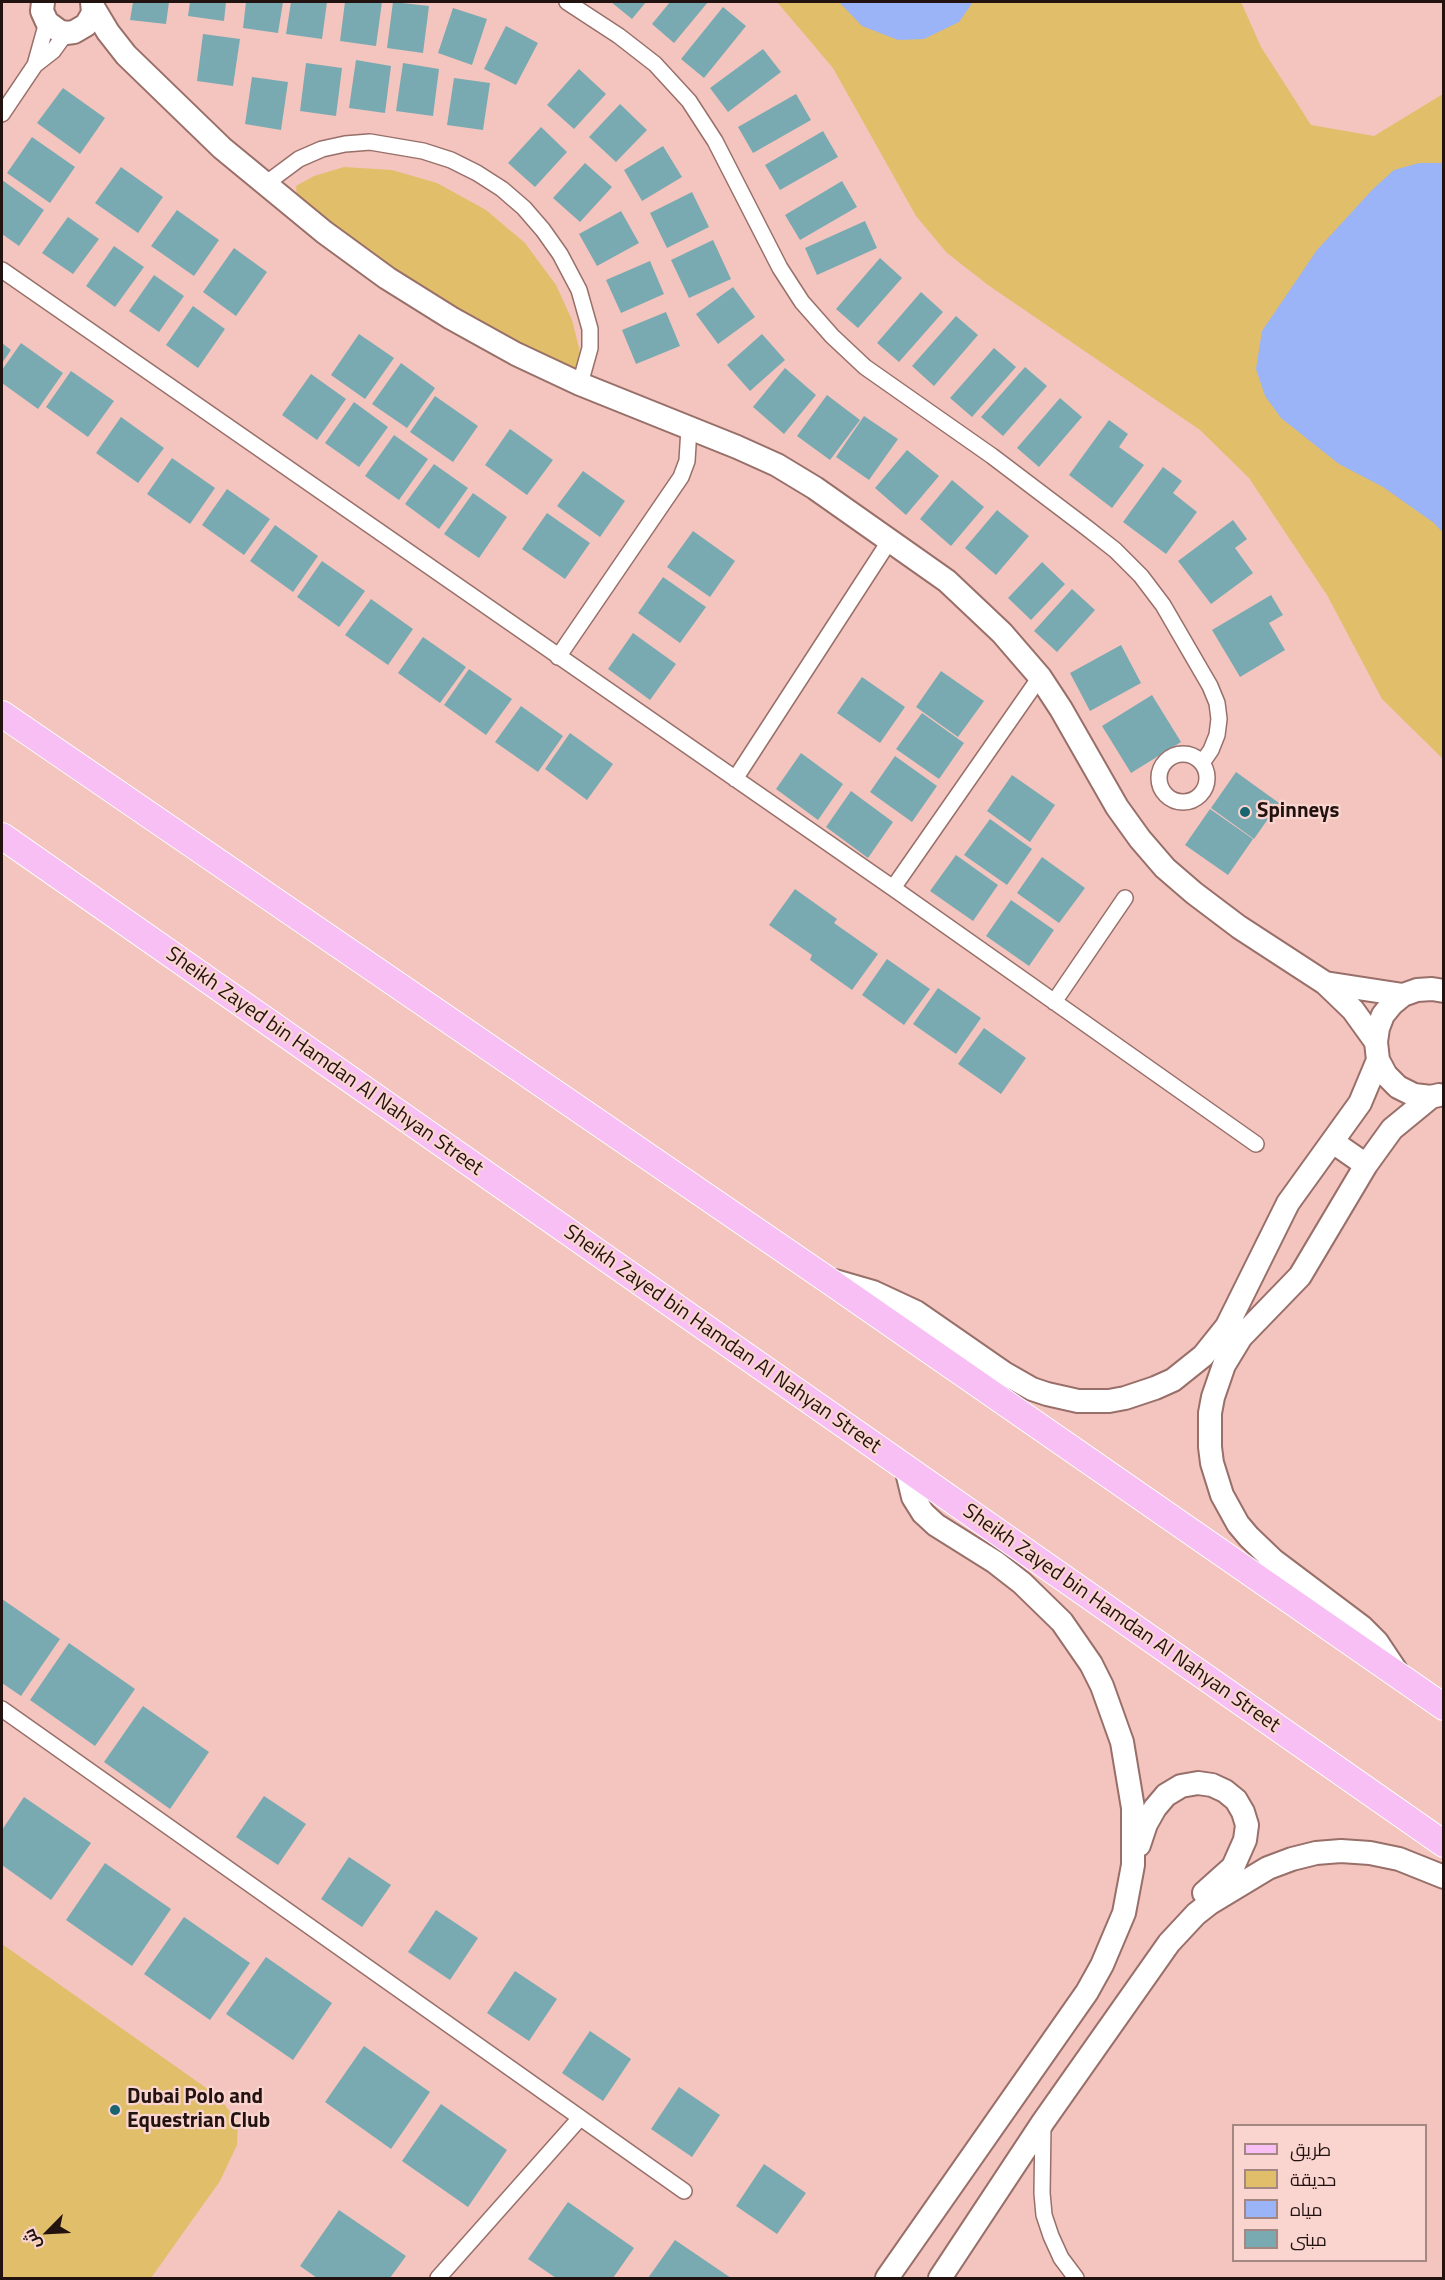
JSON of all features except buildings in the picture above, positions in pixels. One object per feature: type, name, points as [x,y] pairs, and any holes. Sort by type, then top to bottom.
[{"type":"main road","points":[[2,714],[828,1280],[1443,1707]]},
{"type":"main road","name":"Sheikh Zayed bin Hamdan Al Nahyan Street","points":[[2,836],[1443,1844]]},
{"type":"street","points":[[567,2],[619,36],[655,64],[689,101],[720,149],[780,268],[802,302],[832,336],[865,367],[992,456],[1087,528],[1115,550],[1141,576],[1167,612],[1210,686],[1216,703],[1219,719],[1217,735],[1202,763]]},
{"type":"street","points":[[52,16],[86,25],[93,13],[93,4]]},
{"type":"street","points":[[93,4],[108,32],[126,55],[222,148],[264,185],[324,232],[396,284],[450,318],[516,354],[580,384],[777,465],[815,488],[947,581],[982,611],[1040,677],[1117,807],[1165,868],[1194,894],[1230,920],[1325,983],[1353,1010],[1377,1051],[1386,1075],[1398,1087],[1414,1095],[1437,1095]]},
{"type":"street","points":[[52,16],[126,55]]},
{"type":"street","points":[[2,114],[35,65],[52,16]]},
{"type":"street","points":[[35,65],[53,51],[52,16]]},
{"type":"street","points":[[264,185],[299,159],[322,149],[370,142],[451,160],[477,173],[509,195],[543,230],[560,254],[579,290],[590,329],[590,348],[580,384]]},
{"type":"street","points":[[2,270],[893,888],[1256,1144]]},
{"type":"street","points":[[558,657],[681,477],[687,461],[689,428]]},
{"type":"street","points":[[735,779],[890,540]]},
{"type":"street","points":[[893,888],[1040,677]]},
{"type":"street","points":[[1054,1002],[1125,898]]},
{"type":"street","points":[[828,1280],[873,1292],[916,1312],[1004,1373],[1032,1389],[1078,1401],[1102,1401],[1125,1398],[1173,1380],[1203,1356],[1216,1342],[1236,1309],[1288,1203],[1360,1103],[1377,1051],[1378,1028],[1383,1015],[1392,1004],[1410,993],[1443,979]]},
{"type":"street","points":[[1325,983],[1410,993],[1432,989],[1443,991]]},
{"type":"street","points":[[1400,1676],[1377,1642],[1362,1627],[1273,1560],[1249,1537],[1229,1510],[1212,1463],[1210,1413],[1224,1365],[1232,1351],[1252,1324],[1277,1302],[1300,1276],[1366,1165],[1392,1129],[1437,1095]]},
{"type":"street","points":[[1333,1142],[1366,1165]]},
{"type":"street","points":[[906,1468],[913,1497],[923,1512],[936,1525],[995,1562],[1022,1583],[1062,1622],[1091,1664],[1108,1701],[1122,1742],[1133,1808],[1133,1865]]},
{"type":"street","points":[[2,1709],[684,2191]]},
{"type":"street","points":[[887,2278],[1087,1992],[1102,1965],[1124,1913],[1133,1865],[1146,1824],[1155,1808],[1166,1795],[1181,1786],[1212,1785],[1225,1791],[1236,1800],[1247,1825],[1240,1854],[1233,1867],[1192,1906],[1183,1926]]},
{"type":"street","points":[[940,2278],[1043,2122],[1169,1943],[1183,1926],[1210,1903],[1268,1868],[1316,1853],[1341,1851],[1370,1853],[1399,1859],[1443,1876]]},
{"type":"street","points":[[438,2278],[580,2118]]},
{"type":"street","points":[[1043,2122],[1044,2215],[1056,2247],[1076,2278]]},
{"type":"green space","points":[[777,2],[1241,2],[1261,47],[1311,125],[1374,136],[1443,94],[1443,759],[1382,699],[1327,595],[1249,478],[1200,430],[988,285],[947,253],[916,216],[833,68]]},
{"type":"green space","points":[[344,167],[392,170],[437,183],[486,210],[525,243],[556,285],[572,320],[579,348],[580,366],[569,375],[503,345],[298,207],[296,186],[314,176]]},
{"type":"green space","name":"Dubai Polo and Equestrian Club","points":[[2,1944],[219,2097],[238,2123],[237,2145],[220,2181],[151,2278],[2,2278]]},
{"type":"water","points":[[839,2],[973,2],[959,22],[924,39],[898,40],[862,26]]},
{"type":"water","points":[[1419,163],[1443,163],[1443,533],[1434,523],[1383,487],[1339,464],[1281,418],[1265,396],[1256,369],[1262,331],[1317,250],[1373,189],[1394,170]]},
{"type":"place","name":"Spinneys","points":[[1245,812]]},
{"type":"place","name":"Dubai Polo and Equestrian Club","points":[[115,2110]]}]
